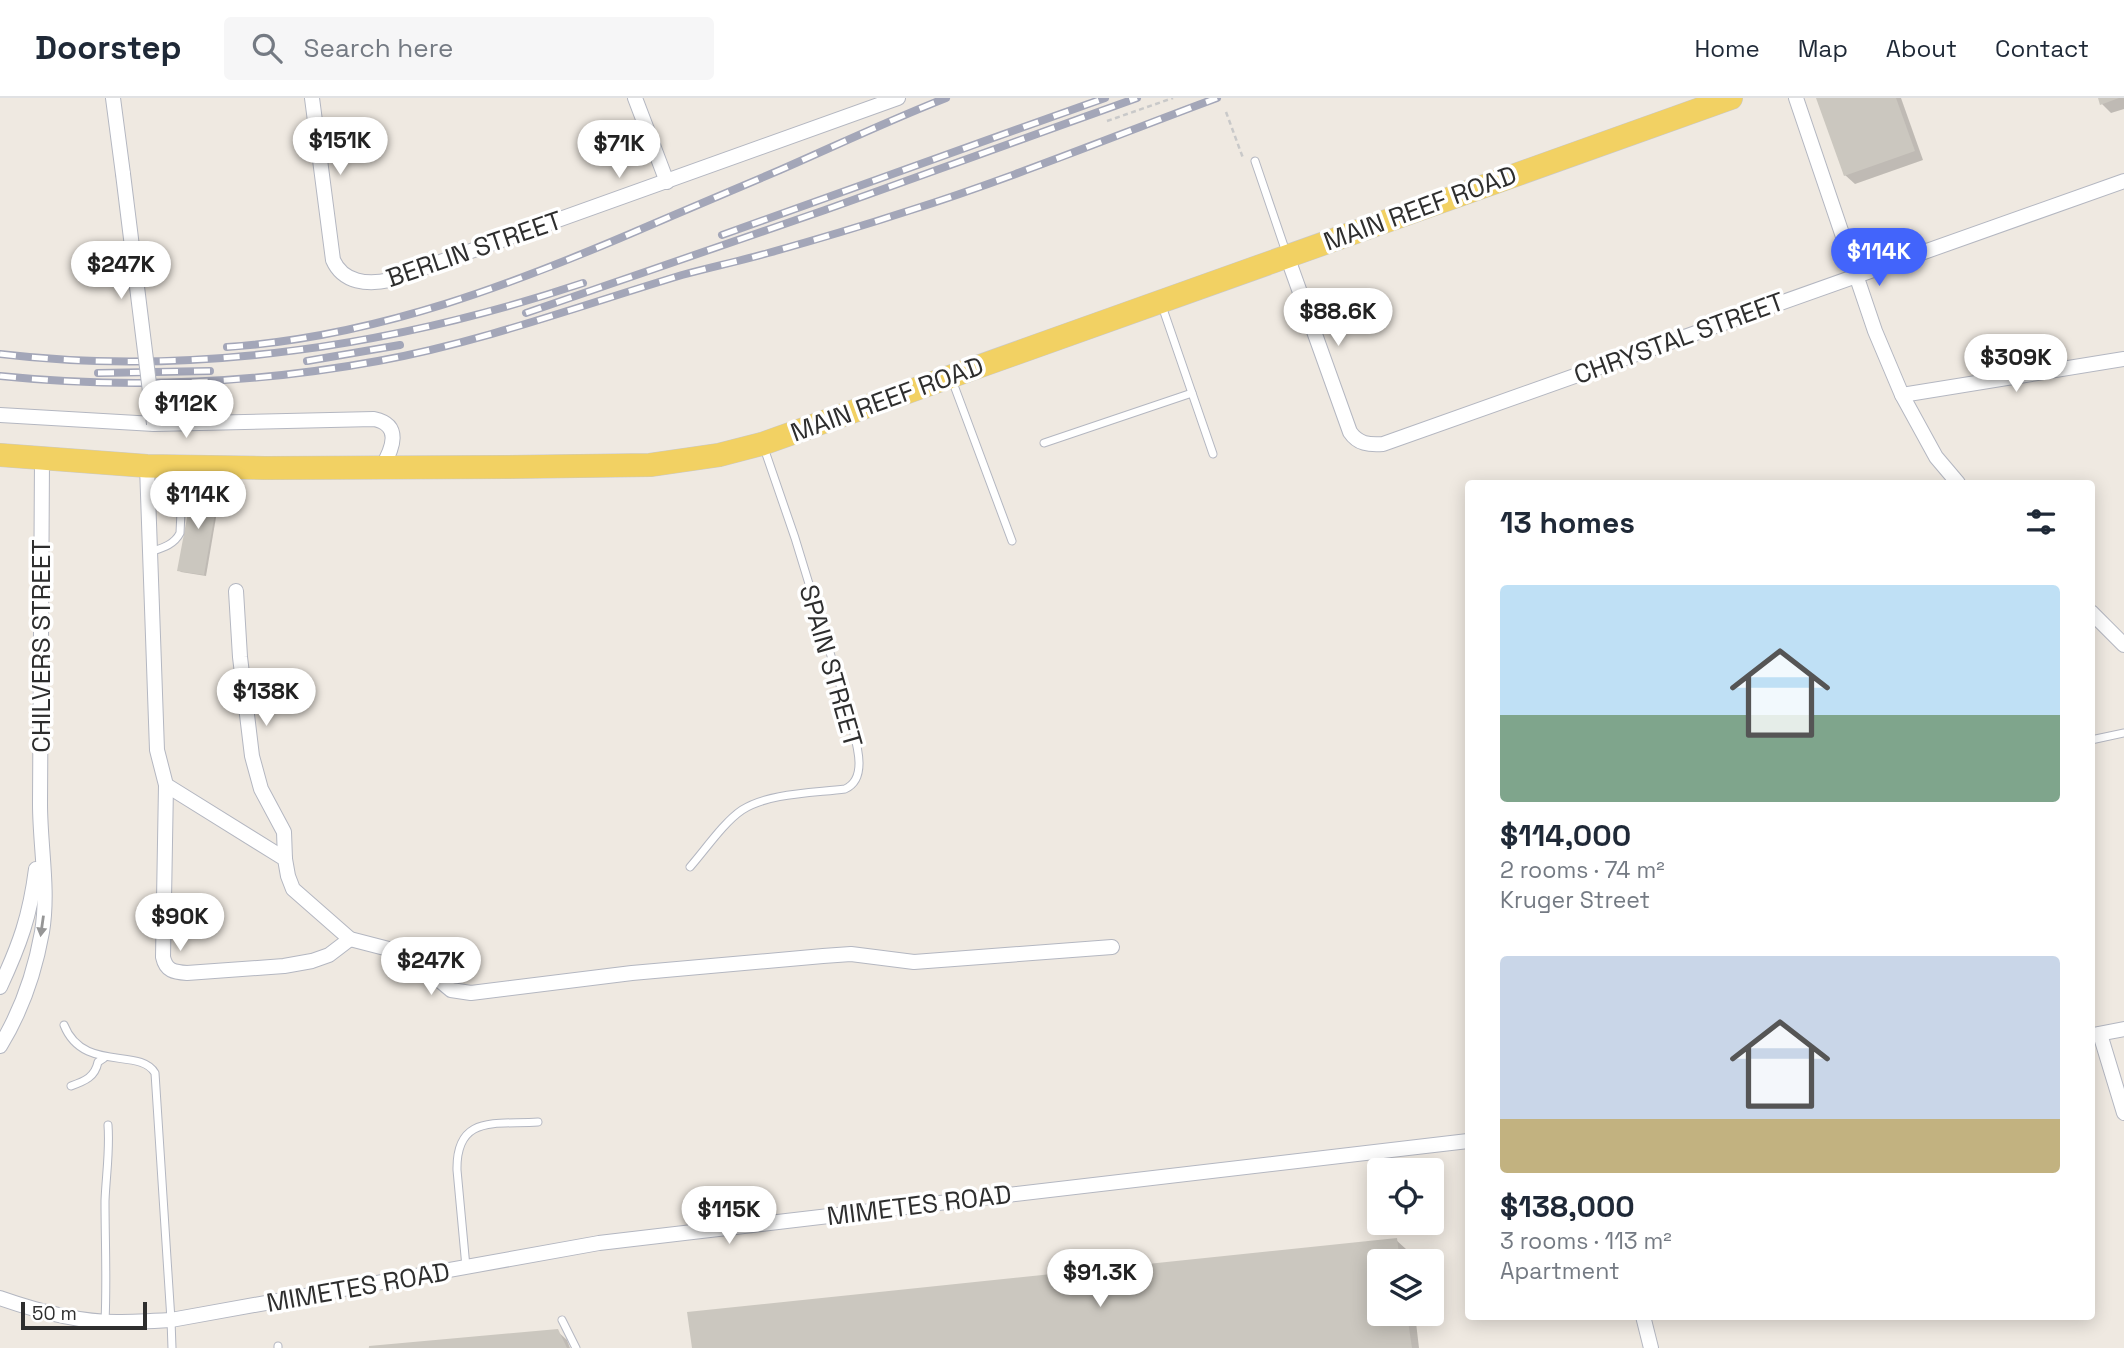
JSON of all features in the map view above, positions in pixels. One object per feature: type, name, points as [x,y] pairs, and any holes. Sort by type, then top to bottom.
[{"type":"main road","name":"MAIN REEF ROAD","points":[[0,455],[146,466],[239,468],[650,465],[719,455],[762,444],[1731,98]]},
{"type":"street","points":[[113,98],[154,424]]},
{"type":"street","name":"BERLIN STREET","points":[[312,98],[333,260],[347,277],[366,283],[378,283],[898,98]]},
{"type":"street","points":[[635,98],[667,182]]},
{"type":"street","points":[[1796,98],[1875,331],[1902,396],[1936,457],[1955,480]]},
{"type":"street","name":"CHRYSTAL STREET","points":[[1287,256],[1350,432],[1355,439],[1373,444],[1392,441],[2124,181]]},
{"type":"street","points":[[1902,396],[2124,359]]},
{"type":"street","points":[[0,415],[154,424],[374,419],[389,425],[392,434],[391,449],[382,467]]},
{"type":"street","name":"CHILVERS STREET","points":[[2,1039],[27,988],[41,933],[44,898],[40,833],[42,458]]},
{"type":"street","points":[[146,466],[157,750],[166,785],[163,957],[168,969],[187,973],[284,966],[321,959],[350,939]]},
{"type":"street","points":[[236,591],[240,657],[252,756],[261,789],[284,832],[289,884],[350,939],[408,954],[451,990],[463,993],[632,973],[851,954],[914,962],[1112,947]]},
{"type":"street","points":[[2095,616],[2124,645]]},
{"type":"street","points":[[166,785],[285,859]]},
{"type":"street","name":"CHILVERS STREET","points":[[0,986],[30,912],[40,833]]},
{"type":"street","points":[[2124,1029],[2095,1035],[2124,1114]]},
{"type":"street","name":"MIMETES ROAD","points":[[0,1298],[56,1315],[105,1321],[171,1320],[599,1243],[1465,1141]]},
{"type":"street","points":[[1644,1320],[1651,1348]]},
{"type":"lane","points":[[1255,161],[1287,256]]},
{"type":"lane","points":[[1160,302],[1213,454]]},
{"type":"lane","points":[[951,377],[1012,541]]},
{"type":"lane","points":[[1044,443],[1192,393]]},
{"type":"lane","name":"SPAIN STREET","points":[[690,867],[740,811],[751,805],[766,799],[845,789],[854,784],[858,776],[855,741],[846,705],[795,538],[762,444]]},
{"type":"lane","points":[[149,553],[171,544],[179,536],[187,499],[183,467]]},
{"type":"lane","points":[[218,497],[232,491],[239,468]]},
{"type":"lane","points":[[2095,739],[2124,733]]},
{"type":"lane","points":[[64,1025],[74,1042],[104,1058],[146,1064],[155,1073],[172,1348]]},
{"type":"lane","points":[[71,1086],[88,1079],[96,1070],[98,1062],[104,1058]]},
{"type":"lane","points":[[466,1267],[457,1170],[460,1143],[466,1134],[479,1126],[538,1122]]},
{"type":"lane","points":[[105,1321],[105,1196],[110,1152],[108,1125]]},
{"type":"lane","points":[[562,1320],[576,1348]]},
{"type":"path","points":[[1107,121],[1173,98]]},
{"type":"path","points":[[1226,112],[1241,158],[1255,161]]},
{"type":"building","points":[[1816,98],[1896,98],[1915,151],[1844,176]]},
{"type":"building","points":[[2098,98],[2119,98],[2100,105]]},
{"type":"building","points":[[193,486],[219,491],[204,575],[177,571]]},
{"type":"building","points":[[1397,1238],[1398,1249],[1367,1249],[1367,1326],[1409,1326],[1412,1348],[692,1348],[687,1312]]},
{"type":"building","points":[[558,1329],[567,1348],[369,1348],[369,1346]]},
{"type":"railway","points":[[227,347],[338,332],[445,304],[498,286],[602,246],[946,98]]},
{"type":"railway","points":[[722,235],[1105,98]]},
{"type":"railway","points":[[526,313],[1137,98]]},
{"type":"railway","points":[[0,376],[95,382],[190,382],[331,369],[417,353],[891,217],[1024,171],[1217,98]]},
{"type":"railway","points":[[0,354],[73,360],[147,361],[221,358],[295,350],[368,339],[441,323],[513,305],[583,283]]},
{"type":"railway","points":[[307,361],[400,345]]},
{"type":"railway","points":[[98,373],[210,371]]}]
